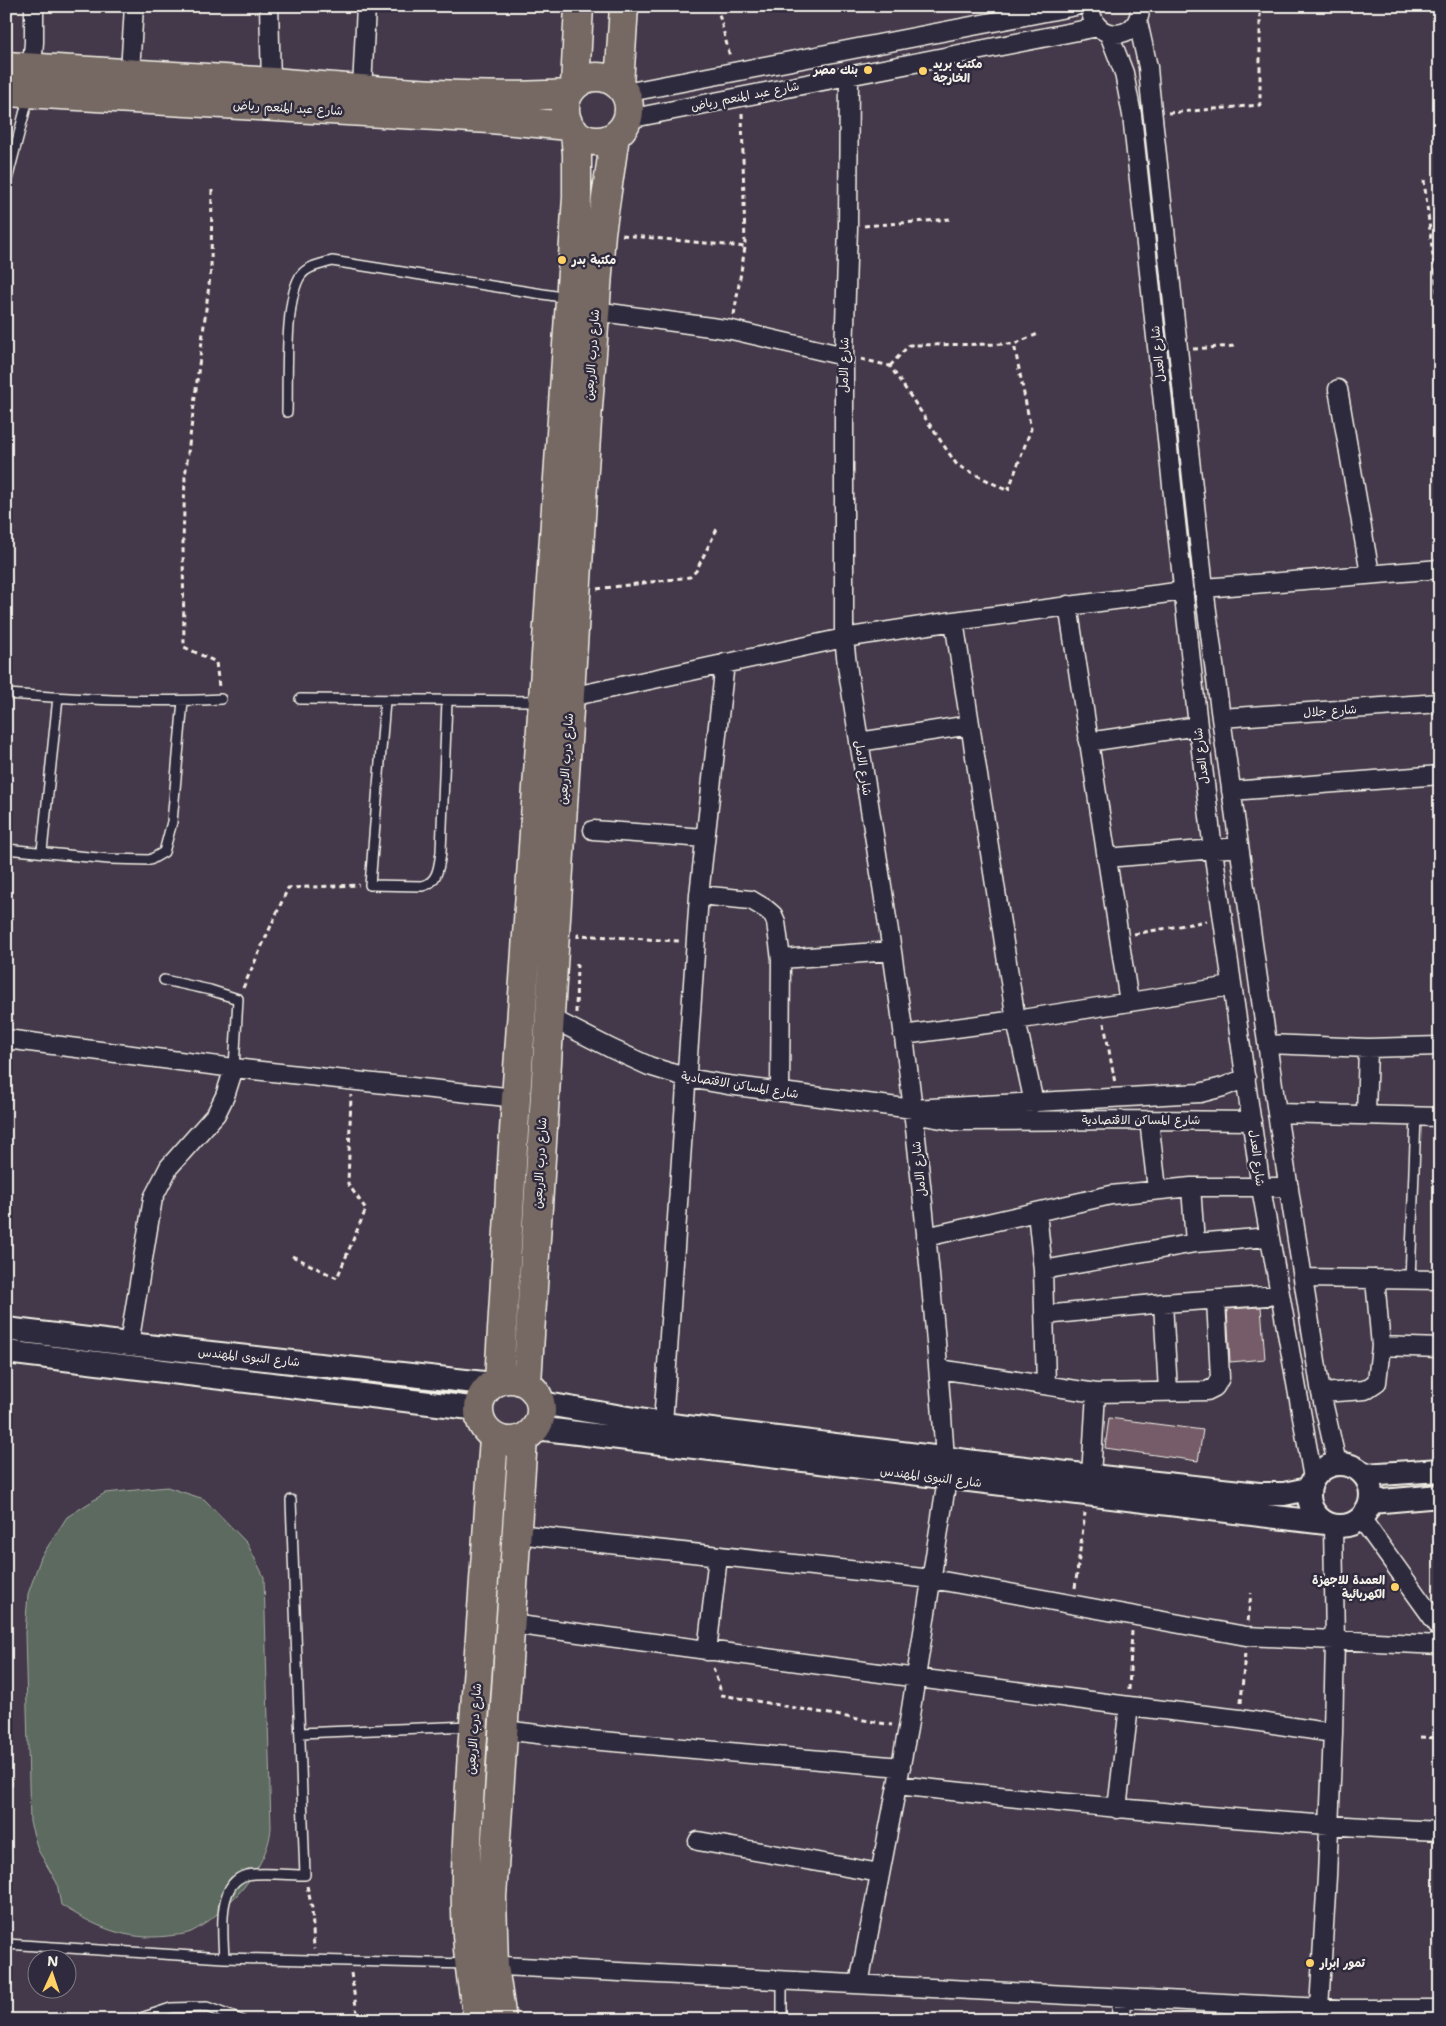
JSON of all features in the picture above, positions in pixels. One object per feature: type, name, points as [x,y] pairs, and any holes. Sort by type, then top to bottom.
[{"type":"highway","points":[[579,6],[572,90],[565,104],[565,115],[572,130],[587,140],[602,141],[621,128],[630,110],[622,89],[624,6]]},
{"type":"highway","name":"شارع عبد المنعم رياض","points":[[19,80],[130,72],[489,96],[572,90]]},
{"type":"highway","points":[[572,90],[585,79],[596,77],[608,79],[622,89]]},
{"type":"highway","name":"شارع عبد المنعم رياض","points":[[19,80],[490,119],[572,130]]},
{"type":"highway","name":"شارع درب الاربعين","points":[[496,1382],[543,701],[578,382],[595,312],[601,233],[621,128]]},
{"type":"highway","name":"شارع درب الاربعين","points":[[572,130],[577,154],[577,196],[570,298],[578,382]]},
{"type":"highway","name":"شارع درب الاربعين","points":[[478,2020],[482,1965],[492,1897],[517,1534],[532,1413],[549,1017],[576,591],[575,421]]},
{"type":"highway","points":[[518,1379],[532,1413],[514,1442],[504,1441],[494,1437],[483,1425],[479,1409],[480,1399],[485,1391],[496,1382],[518,1379]]},
{"type":"highway","name":"شارع درب الاربعين","points":[[494,1437],[474,1726],[465,1893],[482,1965],[502,2020]]},
{"type":"street","points":[[19,80],[34,6]]},
{"type":"street","points":[[130,72],[134,6]]},
{"type":"street","points":[[269,6],[271,82]]},
{"type":"street","points":[[362,89],[366,6]]},
{"type":"street","name":"شارع عبد المنعم رياض","points":[[622,89],[734,72],[827,55],[1076,6]]},
{"type":"street","name":"شارع العدل","points":[[1091,6],[1092,16],[1103,30],[1124,73],[1132,115],[1213,850],[1261,1188],[1311,1483]]},
{"type":"street","name":"شارع عبد المنعم رياض","points":[[621,128],[741,97],[880,69],[1103,30],[1126,32],[1142,12]]},
{"type":"street","name":"شارع العدل","points":[[1142,12],[1204,588],[1221,718],[1277,1113],[1322,1393],[1337,1463]]},
{"type":"street","points":[[874,46],[880,69]]},
{"type":"street","name":"شارع الامل","points":[[827,55],[841,77],[848,227],[844,356],[844,638],[892,951],[913,1109],[939,1368],[946,1468],[932,1579],[908,1728],[859,1984]]},
{"type":"street","points":[[595,312],[732,330],[844,356]]},
{"type":"street","points":[[1338,389],[1370,574]]},
{"type":"street","points":[[1204,588],[1440,570]]},
{"type":"street","points":[[543,701],[570,698],[844,638],[954,621],[1184,591]]},
{"type":"street","points":[[1068,606],[1128,1002]]},
{"type":"street","points":[[954,621],[1016,1020],[1034,1103]]},
{"type":"street","points":[[663,1424],[699,895],[725,663]]},
{"type":"street","name":"شارع جلال","points":[[1221,718],[1440,703]]},
{"type":"street","points":[[859,742],[970,726]]},
{"type":"street","points":[[1088,742],[1198,726]]},
{"type":"street","points":[[1232,791],[1440,776]]},
{"type":"street","points":[[593,830],[705,838]]},
{"type":"street","points":[[1106,858],[1239,847]]},
{"type":"street","points":[[699,895],[750,900],[773,915],[778,930],[781,959],[780,1092]]},
{"type":"street","points":[[781,959],[892,951]]},
{"type":"street","points":[[903,1035],[1016,1020],[1231,986]]},
{"type":"street","name":"شارع المساكن الاقتصادية","points":[[549,1017],[649,1066],[688,1078],[913,1109],[1200,1093],[1223,1088],[1246,1078]]},
{"type":"street","points":[[6,1039],[234,1068],[516,1098]]},
{"type":"street","points":[[1268,1044],[1368,1048],[1440,1046]]},
{"type":"street","points":[[1366,1115],[1368,1048]]},
{"type":"street","points":[[129,1344],[153,1198],[170,1167],[216,1114],[226,1096],[234,1068]]},
{"type":"street","name":"شارع المساكن الاقتصادية","points":[[913,1109],[924,1116],[953,1121],[1252,1121]]},
{"type":"street","points":[[1277,1113],[1440,1117]]},
{"type":"street","points":[[1148,1120],[1157,1189]]},
{"type":"street","points":[[926,1237],[1111,1195],[1191,1187],[1289,1187]]},
{"type":"street","points":[[1191,1187],[1195,1243]]},
{"type":"street","points":[[1037,1212],[1043,1270],[1046,1385]]},
{"type":"street","points":[[1043,1270],[1195,1243],[1269,1237]]},
{"type":"street","points":[[1304,1278],[1440,1280]]},
{"type":"street","points":[[1322,1393],[1365,1390],[1375,1385],[1378,1378],[1381,1346],[1375,1279]]},
{"type":"street","points":[[1045,1315],[1163,1303],[1280,1295]]},
{"type":"street","points":[[939,1368],[1096,1393],[1207,1391],[1218,1383],[1220,1378],[1216,1299]]},
{"type":"street","points":[[1163,1303],[1168,1391]]},
{"type":"street","name":"شارع النبوى المهندس","points":[[6,1329],[129,1344],[496,1382]]},
{"type":"street","points":[[1381,1346],[1440,1348]]},
{"type":"street","name":"شارع النبوى المهندس","points":[[6,1352],[479,1409]]},
{"type":"street","points":[[1090,1486],[1096,1393]]},
{"type":"street","name":"شارع النبوى المهندس","points":[[532,1413],[663,1424],[946,1468]]},
{"type":"street","name":"شارع النبوى المهندس","points":[[532,1413],[1090,1486],[1329,1524]]},
{"type":"street","points":[[1337,1463],[1352,1466],[1365,1475],[1371,1488],[1366,1510],[1353,1524],[1343,1526],[1329,1524],[1317,1517],[1311,1509],[1308,1499],[1311,1483],[1328,1466],[1337,1463]]},
{"type":"street","points":[[1365,1475],[1440,1470]]},
{"type":"street","name":"شارع النبوى المهندس","points":[[1090,1486],[1284,1494],[1311,1483]]},
{"type":"street","points":[[1366,1510],[1440,1496]]},
{"type":"street","points":[[1366,1510],[1440,1628]]},
{"type":"street","points":[[1319,2008],[1333,1733],[1335,1641],[1329,1524]]},
{"type":"street","points":[[517,1534],[932,1579],[1246,1636],[1440,1645]]},
{"type":"street","points":[[707,1651],[718,1556]]},
{"type":"street","points":[[511,1624],[1129,1706],[1240,1718],[1333,1733]]},
{"type":"street","points":[[1116,1809],[1129,1706]]},
{"type":"street","points":[[504,1730],[578,1739],[901,1767]]},
{"type":"street","points":[[897,1785],[1116,1809],[1328,1826],[1440,1831]]},
{"type":"street","points":[[698,1842],[880,1873]]},
{"type":"street","points":[[482,1965],[1319,2008],[1343,2014],[1440,2009]]},
{"type":"street","points":[[1121,2020],[1122,1998]]},
{"type":"lane","points":[[6,184],[19,80]]},
{"type":"lane","points":[[287,412],[289,318],[294,293],[301,276],[310,268],[332,261],[570,298]]},
{"type":"lane","points":[[6,694],[183,701],[221,699]]},
{"type":"lane","points":[[42,852],[58,697]]},
{"type":"lane","points":[[300,699],[543,701]]},
{"type":"lane","points":[[6,849],[108,859],[150,860],[164,852],[172,822],[183,701]]},
{"type":"lane","points":[[385,701],[370,885],[428,885],[434,879],[438,870],[441,852],[447,701]]},
{"type":"lane","points":[[164,980],[210,990],[238,999],[234,1068]]},
{"type":"lane","points":[[1410,1280],[1416,1116]]},
{"type":"lane","points":[[224,1958],[223,1916],[225,1898],[233,1885],[247,1874],[305,1875],[291,1500]]},
{"type":"lane","points":[[300,1733],[474,1726]]},
{"type":"lane","points":[[6,1944],[224,1958],[482,1965]]},
{"type":"lane","points":[[782,1980],[782,2020]]},
{"type":"lane","points":[[135,2020],[172,2008],[207,2008],[241,2020]]},
{"type":"path","points":[[717,6],[734,72]]},
{"type":"path","points":[[1153,115],[1260,105],[1260,6]]},
{"type":"path","points":[[732,330],[746,247],[741,97]]},
{"type":"path","points":[[1424,180],[1440,315]]},
{"type":"path","points":[[212,190],[211,269],[186,477],[183,543],[184,647],[216,662],[221,699]]},
{"type":"path","points":[[848,227],[951,219]]},
{"type":"path","points":[[601,233],[746,247]]},
{"type":"path","points":[[890,366],[909,345],[1014,344],[1038,334]]},
{"type":"path","points":[[844,356],[890,366],[957,465],[1008,491],[1031,429],[1014,344]]},
{"type":"path","points":[[1178,350],[1235,346]]},
{"type":"path","points":[[576,591],[690,577],[696,571],[717,529]]},
{"type":"path","points":[[238,999],[288,888],[370,885]]},
{"type":"path","points":[[1118,937],[1222,918]]},
{"type":"path","points":[[578,945],[578,935],[696,942]]},
{"type":"path","points":[[576,1031],[578,955]]},
{"type":"path","points":[[1101,1006],[1118,1098]]},
{"type":"path","points":[[292,1256],[337,1278],[366,1209],[348,1184],[352,1081]]},
{"type":"path","points":[[1072,1604],[1090,1486]]},
{"type":"path","points":[[1240,1718],[1251,1593]]},
{"type":"path","points":[[1129,1706],[1133,1615]]},
{"type":"path","points":[[707,1651],[722,1695],[908,1728]]},
{"type":"path","points":[[1420,1737],[1440,1738]]},
{"type":"path","points":[[305,1875],[312,1908],[314,1959]]},
{"type":"path","points":[[350,1960],[358,2020]]},
{"type":"green space","points":[[167,1487],[204,1499],[247,1543],[264,1577],[271,1827],[268,1845],[250,1879],[238,1894],[216,1915],[188,1933],[153,1937],[112,1931],[87,1920],[61,1905],[57,1883],[38,1850],[30,1822],[25,1633],[28,1594],[41,1557],[67,1517],[105,1493]]},
{"type":"building","points":[[1261,1307],[1265,1359],[1230,1362],[1227,1309]]},
{"type":"building","points":[[1109,1418],[1203,1430],[1198,1461],[1105,1448]]},
{"type":"place","name":"بنك مصر","points":[[868,70]]},
{"type":"place","name":"مكتب بريد الخارجة","points":[[923,71]]},
{"type":"place","name":"مكتبة بدر","points":[[562,260]]},
{"type":"place","name":"العمدة للاجهزة الكهربائية","points":[[1395,1587]]},
{"type":"place","name":"تمور ابرار","points":[[1310,1963]]}]
